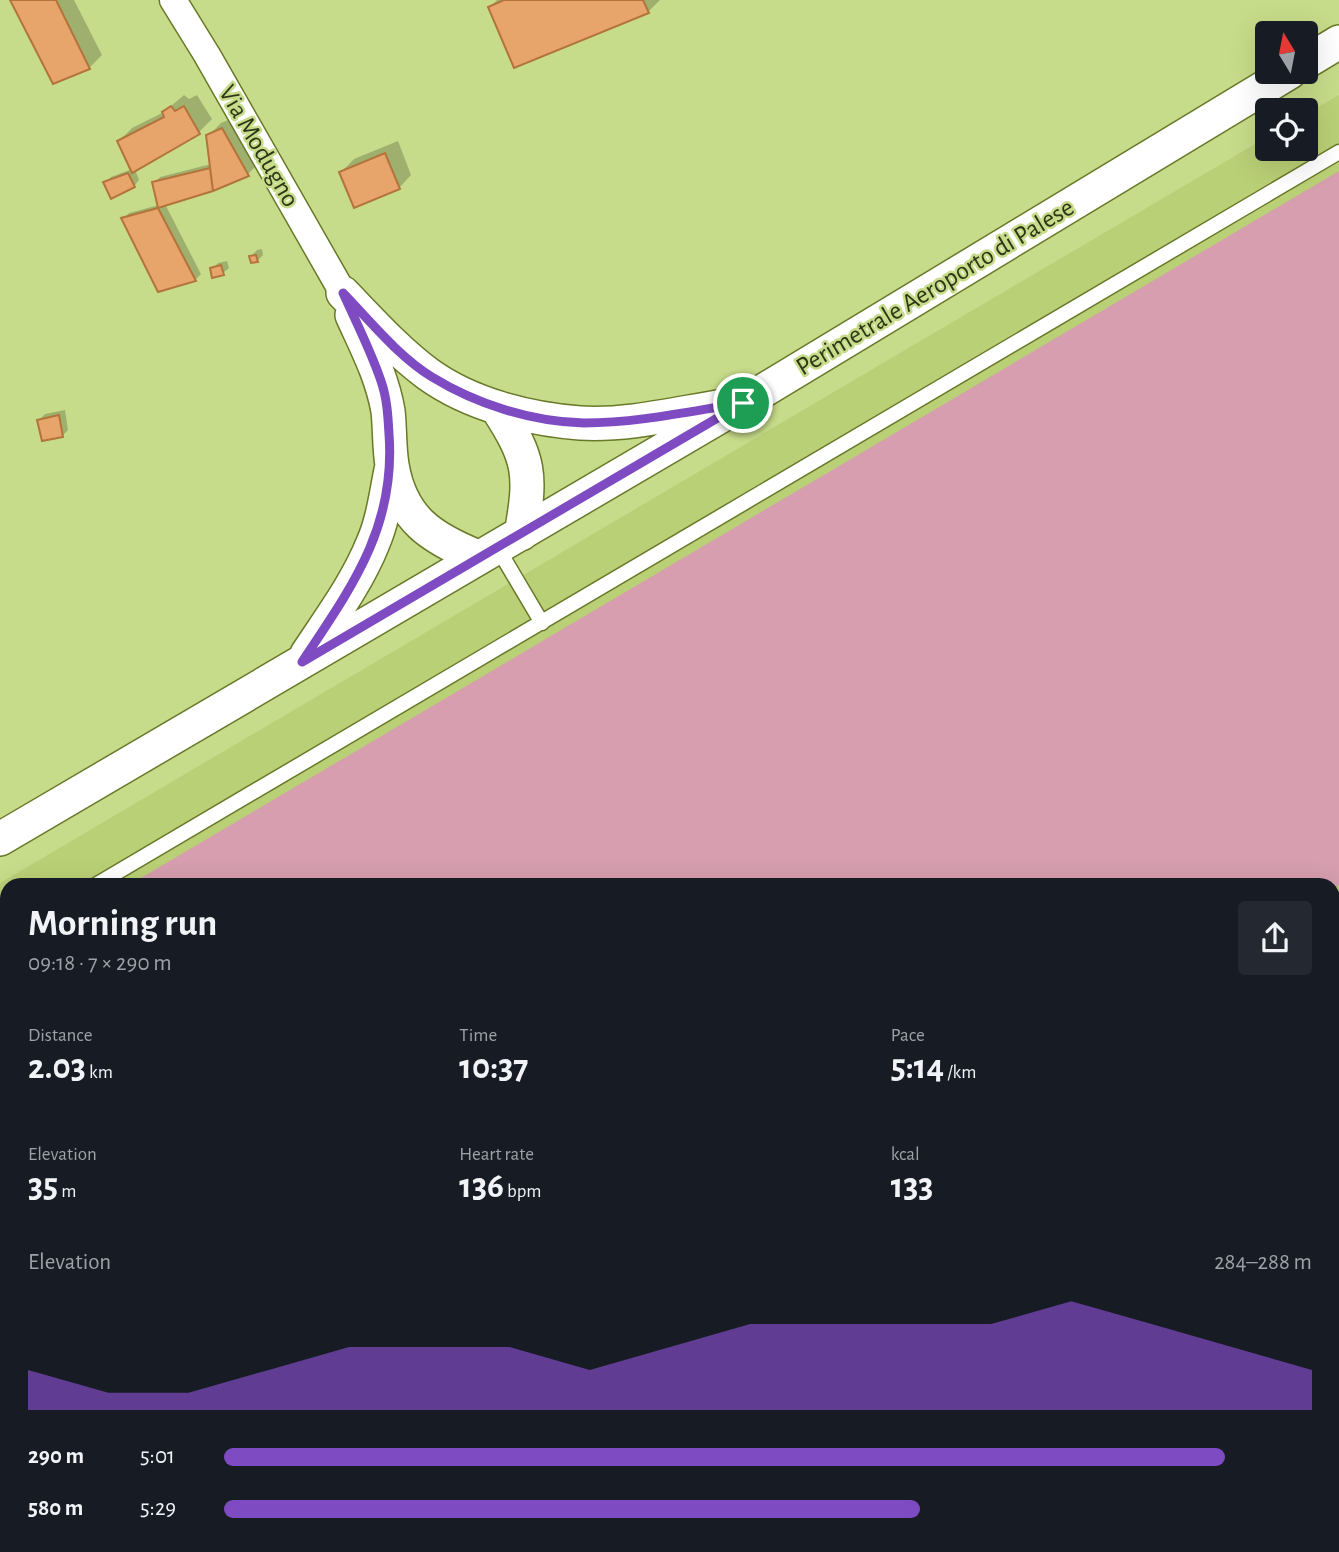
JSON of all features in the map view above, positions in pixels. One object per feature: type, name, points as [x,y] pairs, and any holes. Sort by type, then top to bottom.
[{"type":"street","name":"Via Modugno","points":[[173,0],[343,293]]},
{"type":"street","points":[[1318,55],[1339,42]]},
{"type":"street","name":"Perimetrale Aeroporto di Palese","points":[[0,839],[743,403],[1270,84]]},
{"type":"street","points":[[343,293],[382,384],[388,411],[391,464],[397,488],[406,508],[421,527],[438,539],[499,546],[527,502],[524,456],[516,436],[497,408]]},
{"type":"street","points":[[343,293],[399,351],[431,376],[497,408],[582,423],[621,421],[743,403]]},
{"type":"street","points":[[302,662],[352,585],[373,544],[384,509],[391,464]]},
{"type":"lane","points":[[108,878],[1339,152]]},
{"type":"lane","points":[[499,546],[542,623]]},
{"type":"shaded area","points":[[1339,95],[1339,878],[8,878],[1255,144],[1255,161],[1318,161],[1318,107]]},
{"type":"shaded area","points":[[1339,171],[1339,878],[141,878]]},
{"type":"building","points":[[10,0],[56,0],[90,69],[53,84]]},
{"type":"building","points":[[504,0],[643,0],[649,13],[514,68],[488,7]]},
{"type":"building","points":[[171,106],[175,111],[184,106],[200,134],[132,173],[117,141],[164,117],[162,112]]},
{"type":"building","points":[[222,128],[249,176],[213,191],[206,135]]},
{"type":"building","points":[[385,153],[400,189],[354,208],[339,172]]},
{"type":"building","points":[[210,168],[213,191],[158,208],[152,182]]},
{"type":"building","points":[[128,173],[135,187],[111,199],[103,182]]},
{"type":"building","points":[[158,208],[196,281],[158,292],[121,218]]},
{"type":"building","points":[[256,255],[258,262],[251,263],[249,256]]},
{"type":"building","points":[[221,265],[224,275],[212,278],[210,268]]},
{"type":"building","points":[[59,415],[63,437],[42,441],[37,420]]},
{"type":"route","points":[[343,293],[399,351],[431,376],[497,408],[582,423],[621,421],[743,403],[302,662],[352,585],[373,544],[384,509],[391,464],[388,411],[382,384],[343,293]]}]
